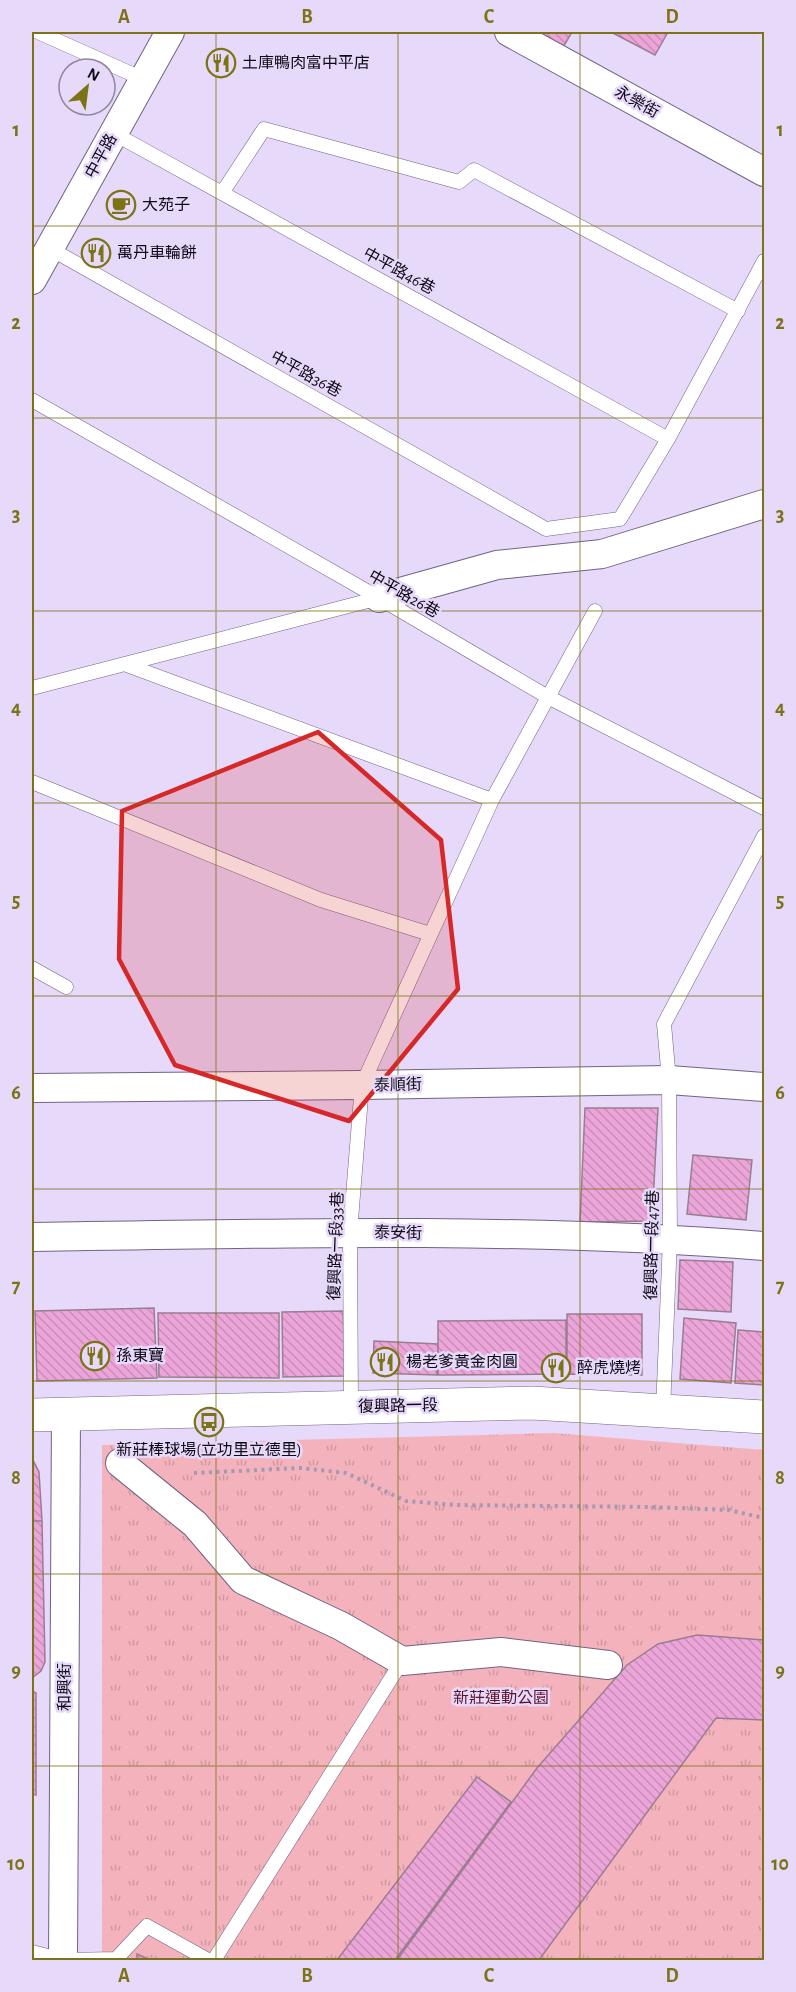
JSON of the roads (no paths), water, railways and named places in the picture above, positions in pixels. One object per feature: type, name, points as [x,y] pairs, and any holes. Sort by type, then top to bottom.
[{"type":"street","name":"中平路","points":[[32,280],[170,32]]},
{"type":"street","name":"永樂街","points":[[509,32],[765,172]]},
{"type":"street","points":[[380,598],[497,565],[602,555],[765,504]]},
{"type":"street","name":"泰順街","points":[[32,1088],[669,1080],[765,1087]]},
{"type":"street","name":"泰安街","points":[[32,1237],[350,1232],[670,1239],[765,1246]]},
{"type":"street","name":"復興路一段","points":[[32,1415],[532,1403],[765,1417]]},
{"type":"street","name":"和興街","points":[[63,1960],[66,1414]]},
{"type":"street","points":[[120,1463],[195,1524],[243,1580],[341,1626],[402,1661],[501,1652],[608,1665]]},
{"type":"lane","points":[[38,32],[143,79]]},
{"type":"lane","points":[[222,193],[264,129],[459,182],[474,170],[738,311]]},
{"type":"lane","name":"中平路46巷","points":[[113,133],[668,439]]},
{"type":"lane","name":"中平路36巷","points":[[49,248],[546,529],[620,519],[668,439]]},
{"type":"lane","points":[[668,439],[765,261]]},
{"type":"lane","name":"中平路26巷","points":[[32,400],[380,598],[548,697],[765,808]]},
{"type":"lane","points":[[32,688],[380,598]]},
{"type":"lane","name":"復興路一段33巷","points":[[351,1407],[350,1232],[362,1085],[492,800],[595,611]]},
{"type":"lane","points":[[124,664],[492,800]]},
{"type":"lane","points":[[32,782],[321,900],[430,934]]},
{"type":"lane","name":"復興路一段47巷","points":[[663,1411],[670,1239],[669,1080],[664,1024],[765,836]]},
{"type":"lane","points":[[32,969],[66,987]]},
{"type":"lane","points":[[214,1960],[402,1661]]},
{"type":"lane","points":[[32,1952],[63,1960],[116,1959],[147,1926],[208,1960]]},
{"type":"place","name":"土庫鴨肉富中平店","points":[[221,63]]},
{"type":"place","name":"大苑子","points":[[121,205]]},
{"type":"place","name":"萬丹車輪餅","points":[[96,253]]},
{"type":"place","name":"孫東寶","points":[[95,1356]]},
{"type":"place","name":"楊老爹黃金肉圓","points":[[385,1362]]},
{"type":"place","name":"醉虎燒烤","points":[[556,1368]]},
{"type":"place","name":"新莊棒球場(立功里立德里)","points":[[209,1422]]},
{"type":"park label","name":"新莊運動公園","points":[[501,1698]]}]
